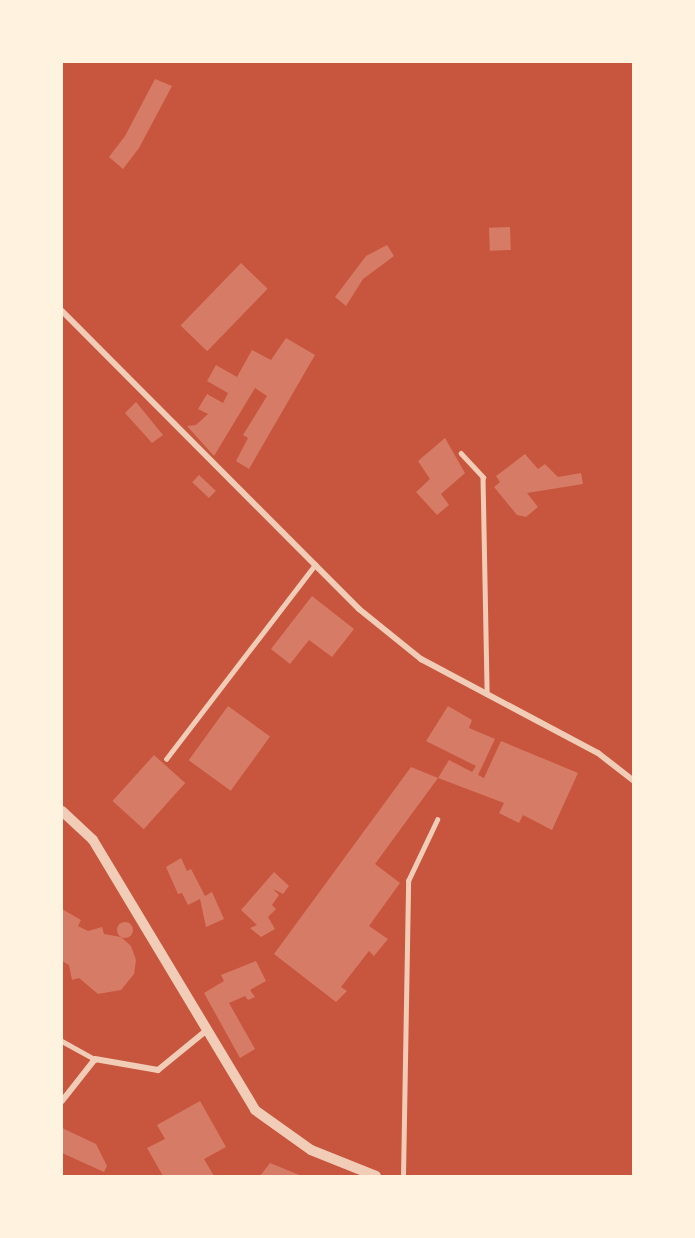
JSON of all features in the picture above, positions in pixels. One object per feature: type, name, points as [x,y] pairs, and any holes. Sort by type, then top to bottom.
[{"type":"street","points":[[62,311],[359,609],[421,659],[598,753],[633,781]]},
{"type":"street","points":[[62,812],[93,840],[255,1110],[311,1150],[376,1176]]},
{"type":"street","points":[[62,1101],[95,1059],[158,1070],[207,1030]]},
{"type":"lane","points":[[461,453],[483,477],[488,694]]},
{"type":"lane","points":[[166,759],[315,565]]},
{"type":"lane","points":[[403,1176],[408,881],[437,820]]},
{"type":"lane","points":[[62,1041],[95,1059]]},
{"type":"building","points":[[155,79],[172,86],[139,148],[123,169],[109,157],[125,136]]},
{"type":"building","points":[[510,227],[511,250],[490,251],[489,228]]},
{"type":"building","points":[[387,245],[394,256],[363,279],[346,306],[335,297],[366,256]]},
{"type":"building","points":[[241,263],[268,289],[207,351],[181,326]]},
{"type":"building","points":[[286,338],[315,355],[249,469],[236,461],[248,438],[243,435],[267,396],[255,388],[214,456],[187,426],[196,425],[208,414],[198,409],[207,394],[223,403],[228,393],[207,381],[216,365],[237,377],[252,350],[271,360]]},
{"type":"building","points":[[136,402],[163,435],[152,443],[125,413]]},
{"type":"building","points":[[445,438],[465,473],[441,494],[449,505],[437,515],[416,492],[430,479],[418,461]]},
{"type":"building","points":[[525,454],[538,469],[545,464],[558,477],[581,473],[583,484],[527,493],[538,507],[526,517],[517,515],[494,487],[500,482],[496,476]]},
{"type":"building","points":[[199,475],[216,491],[209,498],[192,482]]},
{"type":"building","points":[[312,596],[354,629],[332,657],[309,640],[290,664],[271,649]]},
{"type":"building","points":[[228,706],[270,737],[231,791],[189,760]]},
{"type":"building","points":[[448,706],[472,720],[469,728],[495,739],[478,775],[484,778],[501,741],[578,773],[552,830],[523,815],[519,823],[499,813],[504,803],[438,778],[449,760],[472,772],[476,766],[426,741]]},
{"type":"building","points":[[154,755],[185,783],[144,829],[113,801]]},
{"type":"building","points":[[411,767],[438,778],[375,864],[400,883],[369,926],[388,939],[374,956],[369,951],[341,987],[347,991],[336,1002],[274,954]]},
{"type":"building","points":[[181,858],[187,871],[191,869],[205,896],[212,892],[224,919],[206,927],[200,899],[188,905],[182,893],[178,894],[166,867]]},
{"type":"building","points":[[274,872],[289,886],[283,894],[273,889],[279,895],[272,905],[276,909],[268,917],[275,929],[261,937],[250,928],[257,925],[241,910]]},
{"type":"building","points":[[62,909],[81,920],[78,926],[88,931],[102,927],[104,934],[121,937],[131,946],[136,960],[134,974],[121,990],[98,994],[79,978],[72,980],[69,965],[62,961]]},
{"type":"building","points":[[125,922],[133,930],[125,938],[117,930]]},
{"type":"building","points":[[256,961],[266,981],[250,990],[255,997],[248,1000],[245,996],[229,1003],[255,1049],[240,1058],[204,993],[224,981],[221,975]]},
{"type":"building","points":[[200,1101],[226,1147],[204,1159],[214,1176],[163,1176],[147,1148],[165,1139],[157,1125]]},
{"type":"building","points":[[62,1128],[96,1144],[107,1166],[104,1172],[62,1153]]},
{"type":"building","points":[[270,1163],[302,1176],[260,1176]]}]
